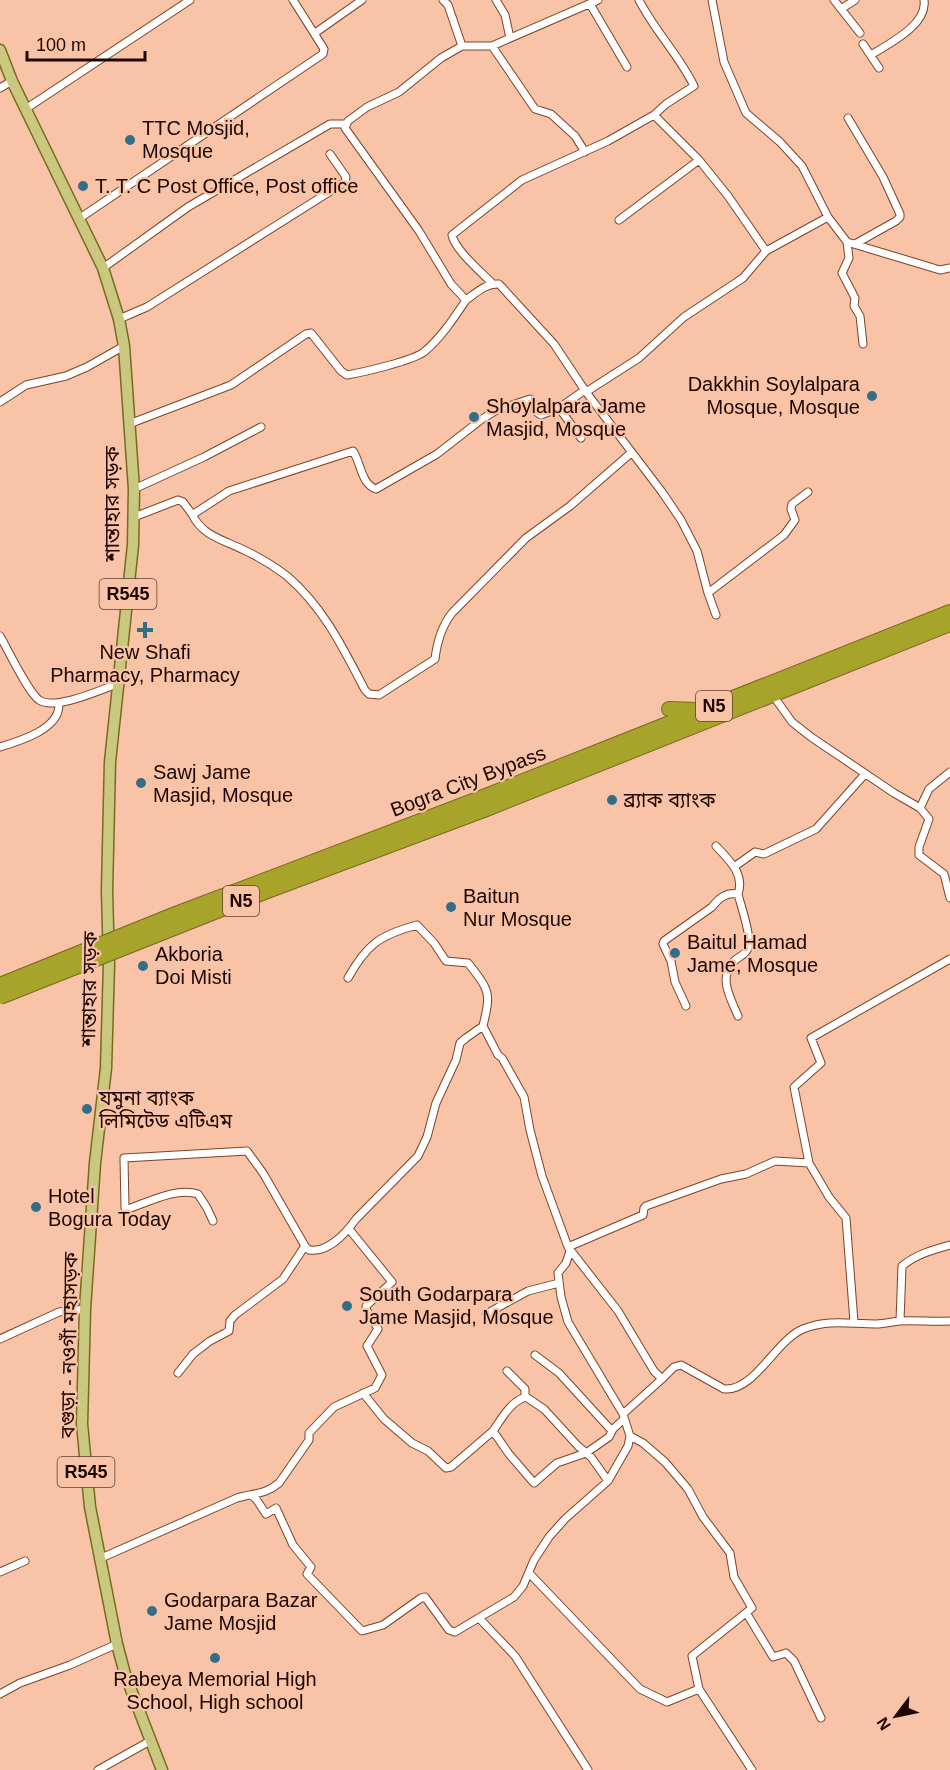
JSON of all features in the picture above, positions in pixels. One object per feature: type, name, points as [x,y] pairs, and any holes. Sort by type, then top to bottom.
[{"type":"highway","name":"Bogra City Bypass","points":[[0,997],[270,890],[704,710],[950,612]]},
{"type":"highway","name":"Bogra City Bypass","points":[[0,985],[174,915],[481,804],[950,624]]},
{"type":"highway","points":[[669,709],[704,710]]},
{"type":"main road","name":"শান্তাহার সড়ক","points":[[0,50],[12,81],[103,268],[119,319],[124,346],[134,518],[120,682],[110,762],[106,1068],[95,1163]]},
{"type":"main road","name":"বগুড়া - নওগাঁ মহাসড়ক","points":[[95,1163],[82,1424],[90,1507],[99,1559],[125,1674],[162,1770]]},
{"type":"street","points":[[27,108],[190,0]]},
{"type":"street","points":[[80,218],[323,54],[324,49],[293,0]]},
{"type":"street","points":[[315,33],[362,0]]},
{"type":"street","points":[[443,0],[448,5],[462,46]]},
{"type":"street","points":[[496,0],[505,15],[510,38]]},
{"type":"street","points":[[103,268],[198,201],[330,124],[345,124],[367,107],[399,92],[441,58],[462,46],[483,44],[492,46],[597,0]]},
{"type":"street","points":[[492,284],[452,239],[452,235],[522,180],[585,152],[654,115],[666,104],[694,86],[662,35],[646,15],[639,0]]},
{"type":"street","points":[[712,0],[724,62],[746,113],[780,142],[802,166],[828,217],[847,242],[849,258],[842,273],[855,298],[854,306],[860,316],[863,344]]},
{"type":"street","points":[[834,0],[860,33]]},
{"type":"street","points":[[842,9],[855,0]]},
{"type":"street","points":[[871,55],[909,30],[920,19],[925,6],[924,0]]},
{"type":"street","points":[[590,4],[627,67]]},
{"type":"street","points":[[863,44],[879,68]]},
{"type":"street","points":[[492,46],[535,109],[550,114],[575,136],[585,152]]},
{"type":"street","points":[[0,88],[12,81]]},
{"type":"street","points":[[654,115],[699,160],[728,196],[766,251]]},
{"type":"street","points":[[848,118],[883,177],[900,214],[896,221],[855,244]]},
{"type":"street","points":[[345,124],[347,133],[419,231],[451,284],[466,300]]},
{"type":"street","points":[[119,319],[147,307],[345,182],[346,177],[330,154]]},
{"type":"street","points":[[619,220],[699,160]]},
{"type":"street","points":[[192,514],[229,491],[353,451],[362,474],[372,488],[376,489],[437,454],[497,410],[530,399],[535,411],[541,415],[559,408],[639,358],[684,317],[742,278],[766,251],[828,217]]},
{"type":"street","points":[[847,242],[940,270],[950,268]]},
{"type":"street","points":[[129,424],[231,385],[306,334],[311,333],[318,339],[341,371],[347,375],[410,358],[423,353],[453,321],[466,300],[492,284],[499,284],[554,344],[585,391],[681,520],[697,551],[716,615]]},
{"type":"street","points":[[0,402],[26,385],[66,376],[124,346]]},
{"type":"street","points":[[559,408],[581,438]]},
{"type":"street","points":[[134,489],[204,457],[261,427]]},
{"type":"street","points":[[134,518],[178,500],[183,502],[206,533],[254,555],[286,575],[327,621],[365,690],[369,694],[379,695],[435,659],[436,646],[444,624],[452,614],[526,538],[570,506],[631,453]]},
{"type":"street","points":[[708,593],[784,535],[795,520],[791,509],[792,504],[808,492]]},
{"type":"street","points":[[0,636],[39,700],[49,704],[59,704],[120,682]]},
{"type":"street","points":[[777,701],[792,722],[811,737],[920,808],[929,819],[919,847],[920,855],[944,874],[950,898]]},
{"type":"street","points":[[0,747],[20,741],[50,724],[60,711],[59,704]]},
{"type":"street","points":[[920,808],[929,789],[950,772]]},
{"type":"street","points":[[734,867],[755,852],[764,854],[816,829],[865,774]]},
{"type":"street","points":[[716,846],[734,867],[739,878],[738,894],[749,943],[746,954],[733,962],[726,976],[726,985],[738,1016]]},
{"type":"street","points":[[686,1006],[675,982],[664,941],[727,894],[738,894]]},
{"type":"street","points":[[213,1221],[198,1194],[191,1192],[173,1194],[125,1208],[124,1158],[248,1151],[305,1246],[309,1250],[323,1250],[349,1229],[418,1156],[427,1137],[436,1102],[456,1060],[460,1043],[483,1026],[490,999],[482,980],[468,963],[446,961],[434,943],[417,925],[391,932],[375,942],[360,957],[348,978]]},
{"type":"street","points":[[854,1322],[846,1218],[809,1163],[794,1087],[821,1063],[811,1038],[950,959]]},
{"type":"street","points":[[483,1026],[524,1097],[542,1176],[569,1249],[618,1311],[654,1371],[662,1379]]},
{"type":"street","points":[[569,1249],[643,1215],[646,1206],[680,1193],[721,1179],[746,1174],[775,1161],[809,1163]]},
{"type":"street","points":[[99,1559],[237,1498],[273,1489],[309,1440],[309,1433],[329,1411],[375,1388],[382,1375],[367,1346],[378,1329],[366,1306],[392,1282],[349,1229]]},
{"type":"street","points":[[900,1321],[902,1266],[925,1252],[950,1245]]},
{"type":"street","points":[[178,1373],[193,1354],[210,1341],[229,1331],[230,1321],[235,1315],[283,1279],[305,1246]]},
{"type":"street","points":[[252,1496],[266,1514],[276,1508],[293,1545],[311,1567],[307,1574],[362,1631],[383,1625],[425,1597],[449,1630],[455,1632],[514,1596],[530,1574],[534,1560],[549,1537],[608,1481],[621,1461],[630,1436],[624,1416],[568,1322],[558,1273],[566,1263],[569,1249]]},
{"type":"street","points":[[486,1314],[528,1291],[559,1283]]},
{"type":"street","points":[[0,1339],[59,1312],[86,1309]]},
{"type":"street","points":[[493,1431],[534,1483],[557,1463],[586,1454],[609,1437],[624,1416],[674,1367],[681,1365],[724,1389],[730,1389],[748,1381],[787,1339],[801,1329],[829,1322],[876,1324],[900,1321],[950,1321]]},
{"type":"street","points":[[535,1355],[559,1373],[612,1431]]},
{"type":"street","points":[[507,1371],[525,1389],[525,1396]]},
{"type":"street","points":[[363,1393],[384,1419],[412,1443],[428,1451],[446,1468],[451,1467],[493,1431],[508,1409],[525,1396]]},
{"type":"street","points":[[525,1396],[544,1409],[591,1457],[608,1481]]},
{"type":"street","points":[[630,1436],[643,1443],[665,1462],[688,1489],[703,1517],[730,1553],[734,1577],[752,1608],[692,1656],[699,1689],[752,1770]]},
{"type":"street","points":[[0,1572],[25,1561]]},
{"type":"street","points":[[530,1574],[640,1689],[667,1702],[699,1689]]},
{"type":"street","points":[[747,1614],[773,1657],[786,1653],[795,1661],[821,1718]]},
{"type":"street","points":[[479,1618],[515,1656],[588,1770]]},
{"type":"street","points":[[0,1694],[20,1683],[70,1665],[117,1644]]},
{"type":"street","points":[[98,1770],[150,1741]]},
{"type":"place","name":"TTC Mosjid, Mosque","points":[[130,140]]},
{"type":"place","name":"T. T. C Post Office, Post office","points":[[83,186]]},
{"type":"place","name":"Dakkhin Soylalpara Mosque, Mosque","points":[[872,396]]},
{"type":"place","name":"Shoylalpara Jame Masjid, Mosque","points":[[474,417]]},
{"type":"place","name":"New Shafi Pharmacy, Pharmacy","points":[[145,630]]},
{"type":"place","name":"Sawj Jame Masjid, Mosque","points":[[141,783]]},
{"type":"place","name":"ব্র্যাক ব্যাংক","points":[[612,800]]},
{"type":"place","name":"Baitun Nur Mosque","points":[[451,907]]},
{"type":"place","name":"Baitul Hamad Jame, Mosque","points":[[675,953]]},
{"type":"place","name":"Akboria Doi Misti","points":[[143,966]]},
{"type":"place","name":"যমুনা ব্যাংক লিমিটেড এটিএম","points":[[87,1109]]},
{"type":"place","name":"Hotel Bogura Today","points":[[36,1207]]},
{"type":"place","name":"South Godarpara Jame Masjid, Mosque","points":[[347,1306]]},
{"type":"place","name":"Godarpara Bazar Jame Mosjid","points":[[152,1611]]},
{"type":"place","name":"Rabeya Memorial High School, High school","points":[[215,1658]]}]
